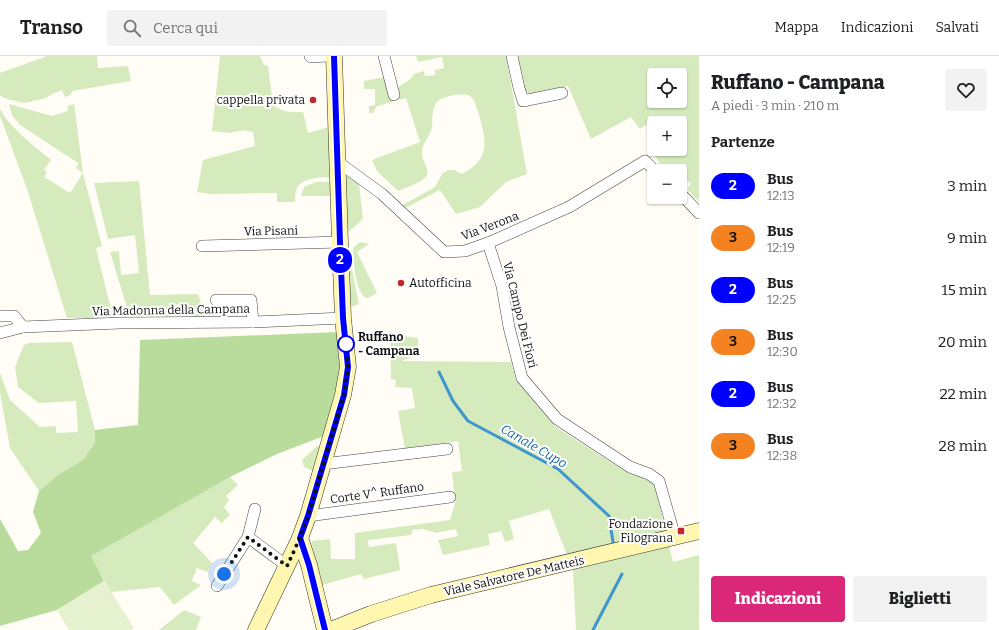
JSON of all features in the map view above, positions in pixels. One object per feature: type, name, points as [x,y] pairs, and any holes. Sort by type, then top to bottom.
[{"type":"street","points":[[310,56],[327,56]]},
{"type":"street","points":[[256,630],[300,538],[308,516],[344,395],[348,367],[343,318],[334,56]]},
{"type":"street","points":[[384,56],[394,95]]},
{"type":"street","points":[[512,56],[523,101],[562,93]]},
{"type":"street","name":"Via Verona","points":[[338,162],[382,194],[444,252],[465,251],[488,243],[569,208],[644,161],[647,164]]},
{"type":"street","points":[[687,200],[699,213]]},
{"type":"street","name":"Via Pisani","points":[[202,246],[340,242]]},
{"type":"street","name":"Via Campo Dei Fiori","points":[[488,243],[502,286],[509,327],[522,378],[557,418],[630,467],[649,474],[659,481],[672,538]]},
{"type":"street","points":[[216,300],[251,300],[253,322]]},
{"type":"street","points":[[0,316],[14,316],[23,326]]},
{"type":"street","name":"Via Madonna della Campana","points":[[0,333],[23,326],[120,323],[253,322],[343,318]]},
{"type":"street","points":[[323,464],[447,449]]},
{"type":"street","name":"Corte V^ Ruffano","points":[[308,516],[450,497]]},
{"type":"street","points":[[217,586],[248,537],[255,509]]},
{"type":"street","name":"Viale Salvatore De Matteis","points":[[331,630],[371,614],[431,595],[699,531]]},
{"type":"street","points":[[248,537],[287,566]]},
{"type":"street","points":[[300,538],[309,565],[325,630]]},
{"type":"green space","points":[[47,56],[97,56],[98,68],[128,66],[131,81],[72,91],[71,95],[65,97],[62,90],[46,98],[25,103],[0,96],[0,73]]},
{"type":"green space","points":[[220,56],[260,56],[264,65],[268,66],[273,105],[287,112],[303,112],[308,133],[329,127],[332,178],[314,178],[301,183],[296,190],[295,202],[277,202],[277,193],[211,194],[197,192],[203,160],[255,146],[253,132],[244,130],[230,133],[212,131]]},
{"type":"green space","points":[[416,56],[506,56],[527,174],[506,182],[480,207],[456,214],[440,190],[405,208],[401,206],[435,187],[442,174],[448,170],[454,170],[462,174],[478,162],[482,156],[485,142],[484,134],[476,105],[470,96],[463,94],[449,96],[438,101],[434,106],[432,127],[422,148],[422,155],[426,166],[427,175],[422,180],[398,191],[377,171],[372,160],[420,142],[406,98],[399,100],[396,90],[414,74],[424,71],[425,76],[435,75],[435,70],[444,68],[442,57],[418,62]]},
{"type":"green space","points":[[516,56],[699,56],[699,202],[687,189],[691,184],[687,180],[687,164],[660,164],[655,156],[687,156],[687,116],[647,116],[647,124],[640,129],[631,117],[591,139],[568,86],[531,95],[525,91]]},
{"type":"green space","points":[[385,77],[392,102],[377,106],[373,113],[369,113],[369,106],[375,105],[375,89],[364,89],[364,81]]},
{"type":"green space","points":[[9,104],[52,116],[68,111],[67,106],[74,104],[83,173],[76,168],[78,163],[20,125],[12,115]]},
{"type":"green space","points":[[0,109],[16,130],[51,160],[44,170],[47,172],[44,177],[70,193],[83,173],[102,246],[96,248],[113,318],[67,318],[27,189],[0,116]]},
{"type":"green space","points":[[345,176],[351,177],[359,184],[363,219],[347,233]]},
{"type":"green space","points":[[139,181],[150,295],[198,294],[205,317],[190,317],[189,304],[170,305],[170,316],[130,317],[110,252],[119,251],[121,275],[139,273],[135,235],[108,239],[94,183]]},
{"type":"green space","points":[[316,182],[332,182],[333,196],[301,196],[304,187]]},
{"type":"green space","points":[[360,242],[369,244],[357,252],[377,293],[368,298],[364,297],[361,292],[355,274],[353,248]]},
{"type":"green space","points":[[347,246],[359,304],[351,307]]},
{"type":"green space","points":[[338,332],[341,377],[324,436],[277,454],[230,477],[91,556],[104,581],[57,610],[0,626],[0,519],[18,551],[28,550],[41,533],[33,512],[39,491],[58,475],[84,459],[95,442],[95,430],[138,425],[140,340]]},
{"type":"green space","points":[[390,334],[418,338],[418,354],[402,361],[511,362],[516,380],[556,427],[618,467],[655,483],[673,562],[699,555],[699,630],[576,630],[573,570],[549,509],[509,521],[514,539],[505,542],[501,531],[488,534],[490,545],[443,555],[438,540],[458,536],[456,529],[436,533],[423,529],[413,530],[411,535],[368,540],[369,547],[396,543],[400,570],[364,579],[361,574],[322,585],[311,541],[330,539],[331,559],[355,559],[355,533],[450,520],[455,503],[452,472],[462,471],[458,441],[405,449],[398,411],[415,408],[412,388],[395,387],[396,380],[391,379]]},
{"type":"green space","points":[[72,342],[95,430],[95,442],[84,459],[58,475],[39,491],[10,448],[0,393],[0,373],[10,400],[40,427],[56,426],[56,433],[78,432],[76,401],[39,403],[18,387],[15,367],[24,345],[29,343]]},
{"type":"green space","points":[[317,446],[322,447],[313,471],[304,467],[302,460]]},
{"type":"green space","points":[[230,477],[238,485],[226,496],[229,500],[224,507],[230,515],[222,523],[215,517],[193,543],[212,563],[207,572],[197,568],[192,581],[201,585],[174,605],[160,587],[111,592],[90,556]]},
{"type":"green space","points":[[104,581],[134,628],[131,630],[69,630],[57,610]]},
{"type":"green space","points":[[184,610],[201,617],[196,630],[159,630]]},
{"type":"waterway","name":"Canale Cupo","points":[[439,372],[453,401],[468,421],[558,469],[609,516],[613,542]]},
{"type":"waterway","name":"Canale Cupo","points":[[593,630],[622,574]]},
{"type":"bus line","name":"2","points":[[325,630],[309,565],[300,538],[344,395],[348,367],[343,318],[334,56]]},
{"type":"place","name":"cappella privata","points":[[313,100]]},
{"type":"place","name":"Autofficina","points":[[401,283]]},
{"type":"place","name":"Ruffano - Campana","points":[[346,344]]},
{"type":"place","name":"Fondazione Filograna","points":[[681,531]]},
{"type":"route","points":[[224,574],[248,537],[287,566],[308,516],[344,395],[348,367],[345,342],[346,344]]}]
